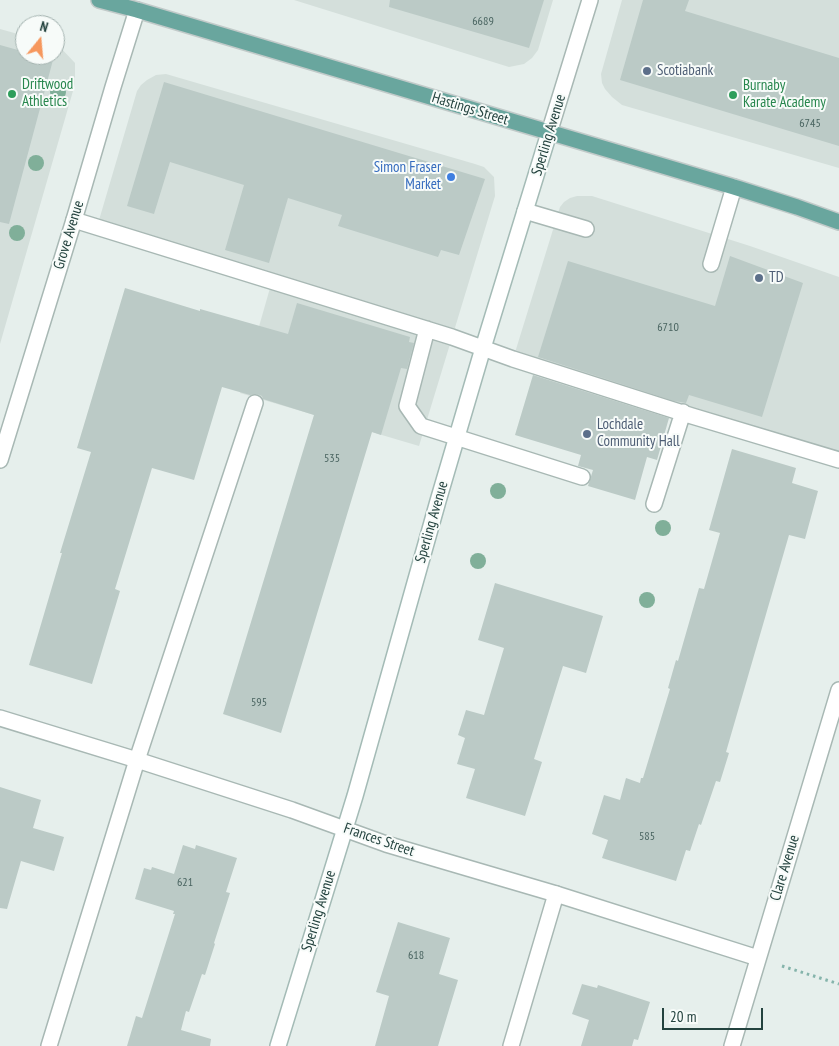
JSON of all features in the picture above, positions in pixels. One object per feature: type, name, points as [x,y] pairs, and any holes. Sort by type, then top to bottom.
[{"type":"main road","name":"Hastings Street","points":[[99,0],[734,187],[796,206],[839,222]]},
{"type":"street","name":"Sperling Avenue","points":[[278,1046],[357,786],[456,438],[590,0]]},
{"type":"street","name":"Grove Avenue","points":[[0,460],[137,10]]},
{"type":"street","points":[[711,264],[734,187]]},
{"type":"street","points":[[525,211],[586,229]]},
{"type":"street","points":[[74,220],[427,329],[683,412],[839,460]]},
{"type":"street","points":[[427,329],[407,406],[421,426],[582,477]]},
{"type":"street","points":[[49,1046],[137,760],[255,403]]},
{"type":"street","points":[[654,504],[683,412]]},
{"type":"street","name":"Clare Avenue","points":[[732,1046],[839,690]]},
{"type":"street","name":"Frances Street","points":[[0,718],[137,760],[396,846],[758,958]]},
{"type":"street","points":[[511,1046],[556,894]]},
{"type":"path","points":[[758,958],[839,984]]},
{"type":"shaded area","points":[[294,0],[553,0],[538,50],[524,64],[509,67]]},
{"type":"shaded area","points":[[622,0],[839,0],[839,168],[622,105],[605,89],[601,74]]},
{"type":"shaded area","points":[[0,29],[15,33],[15,65],[65,65],[65,52],[75,63],[75,84],[0,344]]},
{"type":"shaded area","points":[[166,74],[475,164],[484,167],[494,177],[495,196],[419,446],[240,393],[272,281],[97,227],[137,91],[147,80],[156,75]]},
{"type":"shaded area","points":[[592,196],[750,246],[839,277],[839,460],[513,359],[560,207],[570,198]]},
{"type":"building","points":[[390,0],[544,0],[529,48],[389,7]]},
{"type":"building","points":[[643,0],[689,0],[685,11],[839,58],[839,146],[620,80]]},
{"type":"building","points":[[0,45],[15,49],[15,65],[52,65],[9,224],[0,222]]},
{"type":"building","points":[[164,82],[485,179],[459,255],[441,250],[438,257],[338,226],[342,215],[288,198],[269,263],[225,250],[244,185],[170,162],[154,214],[127,206]]},
{"type":"building","points":[[730,256],[803,283],[762,417],[689,395],[686,403],[674,401],[538,357],[568,261],[715,306]]},
{"type":"building","points":[[125,288],[200,311],[200,309],[288,334],[297,303],[410,337],[409,342],[414,343],[407,369],[401,368],[381,435],[372,432],[281,733],[223,714],[314,415],[263,399],[262,396],[257,394],[250,395],[222,387],[194,480],[152,468],[115,589],[120,591],[92,684],[29,665],[62,553],[60,553],[91,452],[77,448]]},
{"type":"building","name":"Lochdale Community Hall","points":[[533,375],[669,418],[657,460],[647,457],[635,500],[588,486],[593,470],[578,466],[581,455],[515,435]]},
{"type":"building","points":[[732,449],[796,468],[792,483],[818,491],[805,539],[789,535],[726,752],[729,753],[720,782],[716,781],[701,825],[699,824],[690,851],[686,850],[676,881],[602,858],[608,840],[592,834],[604,795],[620,800],[626,778],[640,783],[641,778],[643,778],[670,689],[668,688],[676,660],[678,661],[699,588],[704,589],[720,533],[709,530]]},
{"type":"building","points":[[495,583],[603,616],[586,673],[563,666],[534,759],[542,762],[525,816],[466,798],[475,769],[457,764],[465,738],[458,735],[466,710],[484,715],[504,648],[478,640]]},
{"type":"building","points":[[0,787],[41,800],[33,828],[64,837],[54,871],[21,861],[7,909],[0,908]]},
{"type":"building","points":[[183,845],[195,849],[196,845],[237,858],[226,892],[230,893],[205,975],[202,974],[189,1012],[186,1011],[181,1030],[211,1039],[210,1046],[127,1046],[136,1016],[142,1018],[175,914],[173,914],[174,911],[135,899],[144,868],[151,870],[152,867],[174,874]]},
{"type":"building","points":[[398,922],[450,938],[439,974],[458,980],[438,1046],[375,1046],[389,996],[376,992]]},
{"type":"building","points":[[582,984],[597,988],[598,985],[650,1002],[638,1040],[634,1039],[632,1046],[581,1046],[589,1020],[572,1014]]},
{"type":"place","name":"Scotiabank","points":[[647,71]]},
{"type":"place","name":"Driftwood Athletics","points":[[12,94]]},
{"type":"place","name":"Burnaby Karate Academy","points":[[733,95]]},
{"type":"place","name":"Simon Fraser Market","points":[[451,177]]},
{"type":"place","name":"TD","points":[[759,278]]},
{"type":"place","name":"Lochdale Community Hall","points":[[587,434]]}]
